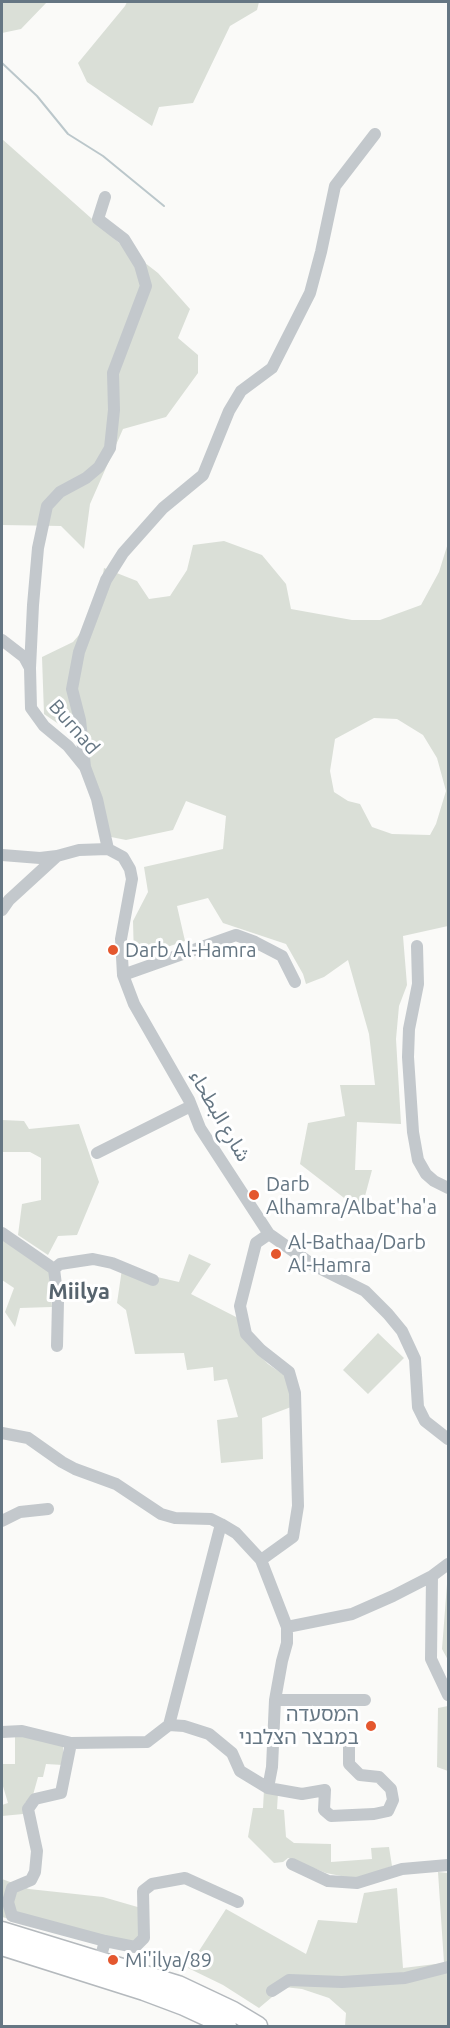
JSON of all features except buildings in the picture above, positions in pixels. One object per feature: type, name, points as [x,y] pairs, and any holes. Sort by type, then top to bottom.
[{"type":"highway","points":[[2,1931],[178,1985],[233,2011],[258,2026]]},
{"type":"highway","points":[[2,1946],[144,1991],[227,2026]]},
{"type":"street","points":[[85,767],[81,720],[72,689],[79,652],[106,580],[123,553],[163,508],[203,475],[229,411],[242,391],[272,368],[310,293],[335,186],[375,134]]},
{"type":"street","name":"Burnad","points":[[105,197],[98,219],[124,239],[140,265],[146,286],[113,373],[114,410],[110,448],[99,467],[86,478],[60,492],[46,506],[38,548],[30,668],[31,708],[44,726],[68,746],[85,767],[97,800],[108,849]]},
{"type":"street","points":[[2,640],[24,657],[30,668]]},
{"type":"street","points":[[2,855],[40,858],[79,850],[108,849]]},
{"type":"street","name":"شارع البطحاء","points":[[108,849],[123,857],[130,869],[132,879],[121,939],[123,975],[134,1004],[191,1106],[200,1128],[269,1234],[313,1265],[365,1291],[402,1331],[414,1359],[418,1407],[425,1421],[448,1438]]},
{"type":"street","points":[[4,903],[57,856]]},
{"type":"street","points":[[123,975],[236,935],[282,956],[295,981]]},
{"type":"street","points":[[417,946],[418,984],[409,1029],[408,1057],[413,1132],[418,1160],[426,1174],[448,1188]]},
{"type":"street","points":[[97,1153],[191,1106]]},
{"type":"street","points":[[2,1233],[54,1269],[58,1301],[57,1346]]},
{"type":"street","points":[[261,1560],[293,1537],[298,1506],[295,1393],[289,1372],[261,1350],[246,1334],[240,1306],[256,1244],[269,1234]]},
{"type":"street","points":[[54,1269],[60,1264],[93,1259],[112,1263],[153,1280]]},
{"type":"street","points":[[2,1433],[28,1438],[62,1462],[116,1484],[161,1514],[175,1518],[210,1519],[221,1524],[236,1533],[261,1560],[287,1627],[287,1643],[275,1700],[272,1767],[268,1788]]},
{"type":"street","points":[[2,1521],[20,1512],[48,1509]]},
{"type":"street","points":[[2,1732],[22,1731],[71,1743],[147,1742],[169,1725],[221,1524]]},
{"type":"street","points":[[287,1627],[352,1614],[432,1576],[448,1564]]},
{"type":"street","points":[[432,1576],[431,1659],[448,1695]]},
{"type":"street","points":[[275,1700],[365,1701]]},
{"type":"street","points":[[169,1725],[184,1726],[209,1734],[232,1753],[240,1771],[268,1788],[302,1794],[325,1790],[324,1810],[331,1816],[388,1811],[393,1800],[391,1789],[379,1777],[360,1775],[349,1764],[349,1745]]},
{"type":"street","points":[[71,1743],[61,1792],[35,1800],[28,1809],[37,1851],[35,1872],[32,1880],[12,1888],[8,1902],[12,1917],[135,1947],[144,1938],[143,1891],[152,1884],[184,1878],[238,1902]]},
{"type":"street","points":[[292,1864],[328,1881],[357,1883],[402,1869],[448,1865]]},
{"type":"street","points":[[100,1960],[105,1941]]},
{"type":"street","points":[[272,1991],[289,1980],[342,1982],[405,1978],[448,1967]]},
{"type":"shaded area","points":[[2,2],[47,2],[21,29],[2,33]]},
{"type":"shaded area","points":[[127,2],[259,2],[257,10],[230,26],[193,103],[159,107],[152,126],[87,82],[78,63]]},
{"type":"shaded area","points":[[2,139],[118,242],[158,273],[190,309],[178,338],[198,355],[198,373],[166,417],[123,429],[90,504],[84,549],[61,526],[2,525]]},
{"type":"shaded area","points":[[224,541],[262,555],[286,584],[291,609],[352,620],[380,620],[421,605],[439,572],[448,543],[448,926],[403,936],[407,985],[399,1006],[396,1039],[401,1124],[357,1122],[355,1170],[372,1170],[361,1211],[300,1164],[308,1123],[345,1116],[340,1085],[375,1085],[369,1034],[348,960],[324,977],[306,984],[286,944],[223,923],[208,898],[177,906],[185,941],[134,958],[133,921],[148,892],[144,867],[223,849],[226,816],[186,801],[173,830],[126,840],[106,836],[79,738],[44,714],[42,657],[73,642],[96,615],[104,568],[137,581],[149,599],[170,596],[187,570],[193,545]],"holes":[[[374,718],[397,719],[423,735],[437,758],[446,791],[436,824],[430,835],[392,834],[372,827],[360,804],[348,801],[334,792],[330,771],[335,739]]]},
{"type":"shaded area","points":[[2,1120],[24,1121],[29,1129],[79,1124],[99,1182],[77,1235],[58,1236],[48,1255],[18,1235],[22,1204],[41,1200],[41,1158],[30,1152],[2,1152]]},
{"type":"shaded area","points":[[2,1236],[49,1269],[52,1307],[20,1308],[15,1327],[5,1312],[14,1288],[2,1280]]},
{"type":"shaded area","points":[[189,1254],[211,1264],[191,1294],[238,1318],[252,1347],[268,1364],[284,1375],[289,1387],[291,1407],[262,1418],[263,1459],[221,1463],[217,1420],[238,1417],[227,1379],[214,1381],[213,1367],[187,1370],[184,1353],[135,1354],[126,1310],[117,1303],[122,1269],[179,1282]]},
{"type":"shaded area","points":[[378,1333],[404,1358],[368,1394],[343,1370]]},
{"type":"shaded area","points":[[448,1584],[448,1660],[442,1649]]},
{"type":"shaded area","points":[[448,1706],[448,1771],[437,1767],[438,1708]]},
{"type":"shaded area","points":[[15,1735],[63,1743],[63,1765],[46,1764],[43,1777],[38,1777],[33,1795],[25,1803],[23,1814],[2,1816],[2,1805],[8,1803],[2,1783],[2,1764],[15,1764]]},
{"type":"shaded area","points":[[264,1790],[278,1793],[277,1809],[284,1810],[286,1837],[294,1843],[331,1844],[331,1862],[372,1859],[371,1848],[389,1847],[392,1866],[356,1879],[326,1873],[288,1858],[283,1862],[274,1863],[248,1837],[253,1808],[263,1808]]},
{"type":"shaded area","points":[[438,1872],[448,1873],[448,2026],[345,2026],[346,2013],[329,1998],[302,1989],[284,1987],[259,2008],[223,1985],[188,1968],[226,1909],[306,1954],[318,1920],[357,1923],[364,1893],[397,1888],[403,1968],[444,1963]]},
{"type":"shaded area","points":[[2,1879],[29,1889],[103,1897],[141,1908],[137,1951],[2,1917]]},
{"type":"waterway","points":[[2,63],[37,96],[68,134],[103,156],[164,206]]},
{"type":"place","name":"Darb Al-Hamra","points":[[113,950]]},
{"type":"place","name":"Darb Alhamra/Albat'ha'a","points":[[254,1195]]},
{"type":"place","name":"Al-Bathaa/Darb Al-Hamra","points":[[276,1254]]},
{"type":"place","name":"המסעדה במבצר הצלבני","points":[[371,1726]]},
{"type":"place","name":"Mi'ilya/89","points":[[113,1960]]},
{"type":"district","name":"Miilya","points":[[79,1292]]}]
